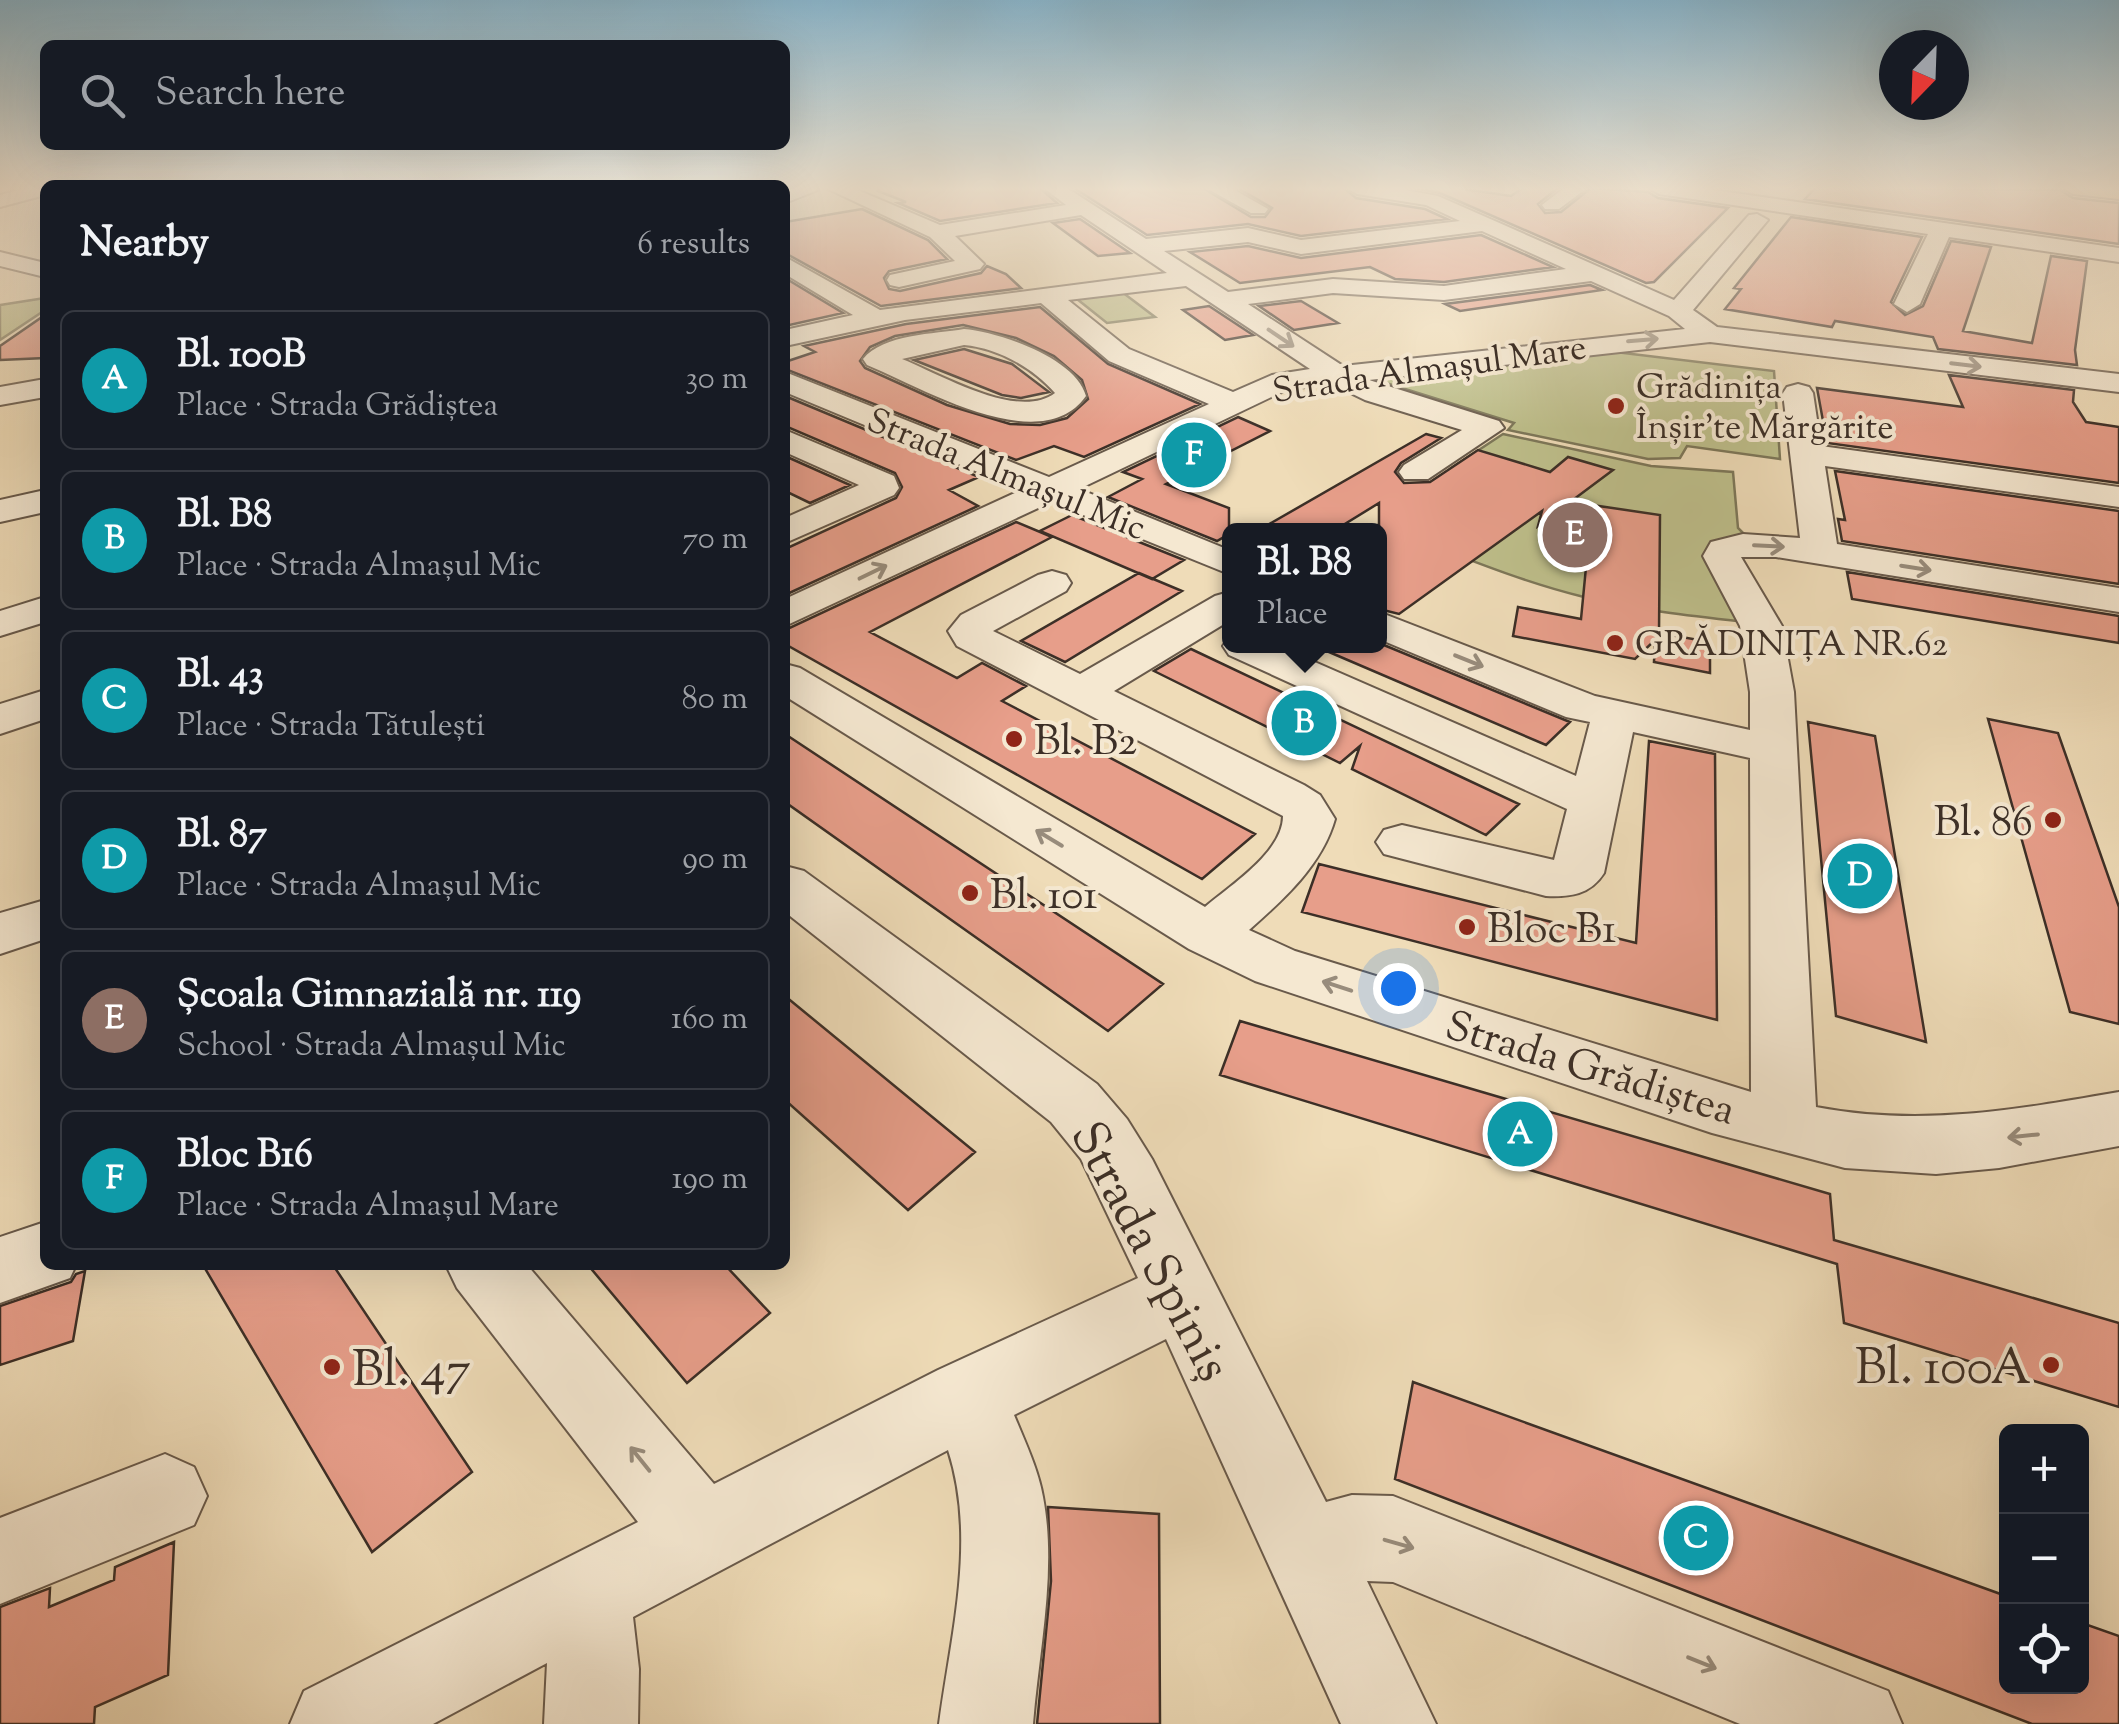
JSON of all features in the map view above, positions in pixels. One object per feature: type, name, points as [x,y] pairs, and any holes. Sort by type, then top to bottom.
[{"type":"street","points":[[793,268],[933,340]]},
{"type":"street","points":[[790,336],[964,268]]},
{"type":"street","points":[[1175,268],[1334,374],[1376,394],[1488,428],[1416,472]]},
{"type":"street","points":[[1588,268],[1678,312],[1710,334]]},
{"type":"street","points":[[1678,312],[1716,268]]},
{"type":"street","points":[[1907,304],[1923,268]]},
{"type":"street","points":[[1224,300],[1333,286],[1444,293],[1596,272]]},
{"type":"street","points":[[790,319],[865,307],[1046,294],[1189,278]]},
{"type":"street","points":[[1046,294],[1112,350],[1230,402]]},
{"type":"street","name":"Strada Almașul Mare","points":[[790,612],[1275,382],[1710,334],[2119,383]]},
{"type":"street","points":[[983,336],[1038,364],[1069,388],[1071,396],[1052,410],[1012,414],[877,359],[894,350],[933,340],[983,336]]},
{"type":"street","points":[[1038,364],[1112,350]]},
{"type":"street","name":"Strada Almașul Mic","points":[[790,383],[1222,560]]},
{"type":"street","points":[[0,396],[40,389]]},
{"type":"street","points":[[794,444],[876,420],[951,391]]},
{"type":"street","points":[[1798,394],[1820,552]]},
{"type":"street","points":[[790,530],[882,488],[882,483],[794,444]]},
{"type":"street","points":[[1804,453],[2119,498]]},
{"type":"street","points":[[0,511],[40,502]]},
{"type":"street","points":[[1784,1125],[1776,750],[1761,626],[1722,556],[1731,547],[1758,545],[2119,600]]},
{"type":"street","points":[[1052,583],[975,624],[969,631],[972,637],[1287,796],[1302,806],[1310,819],[1307,836],[1290,857],[1209,935]]},
{"type":"street","points":[[0,624],[40,590]]},
{"type":"street","points":[[1080,693],[1218,622]]},
{"type":"street","points":[[1387,627],[1614,716],[1776,750]]},
{"type":"street","points":[[1260,653],[1592,802]]},
{"type":"street","name":"Strada Grădiștea","points":[[790,680],[1209,935],[1275,966],[1698,1102],[1881,1146],[1925,1146],[2034,1135],[2119,1119]]},
{"type":"street","points":[[0,720],[40,705]]},
{"type":"street","points":[[1402,842],[1546,878],[1565,879],[1577,873],[1614,716]]},
{"type":"street","name":"Strada Spiniș","points":[[790,888],[1074,1103],[1104,1140],[1128,1180],[1389,1724]]},
{"type":"street","points":[[0,934],[40,921]]},
{"type":"street","points":[[0,1270],[40,1258]]},
{"type":"street","points":[[486,1270],[702,1535]]},
{"type":"street","points":[[337,1724],[966,1398],[1182,1294]]},
{"type":"street","points":[[966,1398],[991,1452],[1002,1501],[1004,1540],[986,1724]]},
{"type":"street","points":[[0,1562],[165,1496]]},
{"type":"street","points":[[1304,1550],[1352,1538],[1393,1539],[1855,1724]]},
{"type":"street","points":[[587,1596],[593,1669],[590,1724]]},
{"type":"green space","points":[[1118,289],[1155,317],[1107,323],[1072,295]]},
{"type":"green space","points":[[40,299],[40,313],[0,340],[0,305]]},
{"type":"green space","name":"Grădinița Înșir'te Mărgărite","points":[[1607,351],[1774,371],[1780,459],[1687,446],[1680,458],[1648,459],[1508,430],[1514,423],[1373,379]]},
{"type":"green space","points":[[1503,434],[1651,466],[1733,472],[1738,528],[1752,542],[1731,543],[1746,622],[1644,609],[1558,590],[1381,523],[1444,479],[1450,469]]},
{"type":"building","points":[[813,268],[901,268],[889,271],[884,278],[889,289],[900,291],[993,268],[1021,288],[881,306]]},
{"type":"building","points":[[1217,268],[1358,268],[1240,283]]},
{"type":"building","points":[[1373,268],[1542,268],[1444,282],[1395,279]]},
{"type":"building","points":[[1613,268],[1668,268],[1654,282],[1646,283]]},
{"type":"building","points":[[1750,268],[1907,268],[1891,302],[1905,315],[1923,306],[1939,268],[1984,268],[1963,331],[2032,343],[2048,268],[2086,268],[2075,350],[2077,365],[1938,349],[1933,337],[1835,321],[1832,327],[1725,309],[1741,289],[1734,288]]},
{"type":"building","points":[[790,281],[843,313],[790,325]]},
{"type":"building","points":[[1590,285],[1602,290],[1460,311],[1445,304]]},
{"type":"building","points":[[1301,301],[1338,323],[1294,330],[1259,306]]},
{"type":"building","points":[[1209,306],[1253,335],[1225,340],[1183,310]]},
{"type":"building","points":[[1040,307],[1108,364],[1200,404],[1084,457],[1054,446],[1016,460],[790,371],[790,360],[815,352],[804,346],[906,324]],"holes":[[[963,325],[1016,338],[1054,356],[1082,380],[1088,399],[1067,418],[1040,425],[1010,424],[947,405],[865,368],[860,361],[870,347],[895,336]]]},
{"type":"building","points":[[40,318],[40,358],[0,360],[0,346]]},
{"type":"building","points":[[964,349],[1012,364],[1049,392],[1021,398],[1002,395],[914,360]]},
{"type":"building","points":[[1949,375],[2074,390],[2073,402],[2086,422],[2119,427],[2119,483],[1827,443],[1817,388],[1963,407]]},
{"type":"building","points":[[790,398],[979,477],[949,490],[978,506],[790,593],[790,547],[896,498],[902,487],[895,473],[790,428]]},
{"type":"building","points":[[1238,417],[1270,431],[1166,484],[1229,508],[1229,523],[1222,523],[1222,538],[1217,541],[1108,497],[1142,479],[1123,472]]},
{"type":"building","points":[[1426,434],[1441,438],[1401,463],[1395,472],[1404,483],[1430,482],[1478,450],[1550,472],[1568,457],[1613,470],[1538,526],[1542,511],[1399,614],[1387,611],[1387,523],[1379,523],[1379,503],[1346,523],[1271,523]]},
{"type":"building","points":[[790,458],[850,485],[810,503],[790,493]]},
{"type":"building","points":[[1835,471],[2119,511],[2119,584],[1842,541],[1838,519],[1845,520]]},
{"type":"building","points":[[1592,505],[1660,515],[1659,633],[1710,642],[1710,673],[1654,662],[1655,640],[1635,659],[1513,636],[1518,607],[1581,619]]},
{"type":"building","points":[[1072,515],[1184,560],[1152,579],[1040,531]]},
{"type":"building","name":"Bl. B2","points":[[1016,522],[1052,537],[870,632],[957,678],[982,663],[1026,686],[1002,701],[1255,834],[1202,879],[790,647],[790,628]]},
{"type":"building","points":[[1847,572],[2119,616],[2119,643],[1852,599]]},
{"type":"building","points":[[1139,573],[1182,591],[1065,662],[1021,641]]},
{"type":"building","points":[[1387,646],[1570,722],[1546,745],[1331,653],[1387,653]]},
{"type":"building","points":[[1191,649],[1519,804],[1486,835],[1352,769],[1360,746],[1340,763],[1154,671]]},
{"type":"building","name":"Bl. 86","points":[[1988,719],[2058,733],[2119,907],[2119,1024],[2070,1012]]},
{"type":"building","points":[[1808,722],[1875,736],[1926,1042],[1836,1016]]},
{"type":"building","name":"Bl. 101","points":[[790,737],[1163,984],[1108,1031],[790,806]]},
{"type":"building","points":[[1649,741],[1715,754],[1717,1020],[1302,912],[1319,864],[1636,943]]},
{"type":"building","points":[[790,1000],[975,1152],[908,1210],[790,1104]]},
{"type":"building","points":[[1240,1021],[1830,1194],[1834,1240],[2119,1323],[2119,1407],[1844,1323],[1837,1264],[1220,1075]]},
{"type":"building","name":"Bl. 47","points":[[206,1270],[336,1270],[472,1472],[372,1552]]},
{"type":"building","points":[[592,1270],[730,1270],[770,1313],[687,1383]]},
{"type":"building","points":[[85,1271],[73,1341],[0,1365],[0,1306],[71,1282],[76,1274]]},
{"type":"building","points":[[1413,1382],[1999,1593],[1999,1694],[2089,1694],[2089,1625],[2119,1636],[2119,1724],[2032,1724],[1395,1479]]},
{"type":"building","points":[[1048,1507],[1159,1514],[1160,1724],[1037,1724],[1051,1581]]},
{"type":"building","points":[[174,1542],[168,1675],[95,1707],[94,1724],[0,1724],[0,1607],[50,1588],[49,1607],[114,1580],[115,1567]]},
{"type":"place","name":"Grădinița Înșir'te Mărgărite","points":[[1616,406]]},
{"type":"place","name":"Bloc B16","points":[[1194,455]]},
{"type":"place","name":"Școala Gimnazială nr. 119","points":[[1575,535]]},
{"type":"place","name":"GRĂDINIȚA NR.62","points":[[1615,643]]},
{"type":"place","name":"Bl. B8","points":[[1304,723]]},
{"type":"place","name":"Bl. B2","points":[[1014,739]]},
{"type":"place","name":"Bl. 86","points":[[2053,820]]},
{"type":"place","name":"Bl. 87","points":[[1860,876]]},
{"type":"place","name":"Bl. 101","points":[[970,893]]},
{"type":"place","name":"Bloc B1","points":[[1467,927]]},
{"type":"place","name":"Bl. 100B","points":[[1520,1134]]},
{"type":"place","name":"Bl. 100A","points":[[2051,1365]]},
{"type":"place","name":"Bl. 47","points":[[332,1367]]},
{"type":"place","name":"Bl. 43","points":[[1696,1538]]}]
